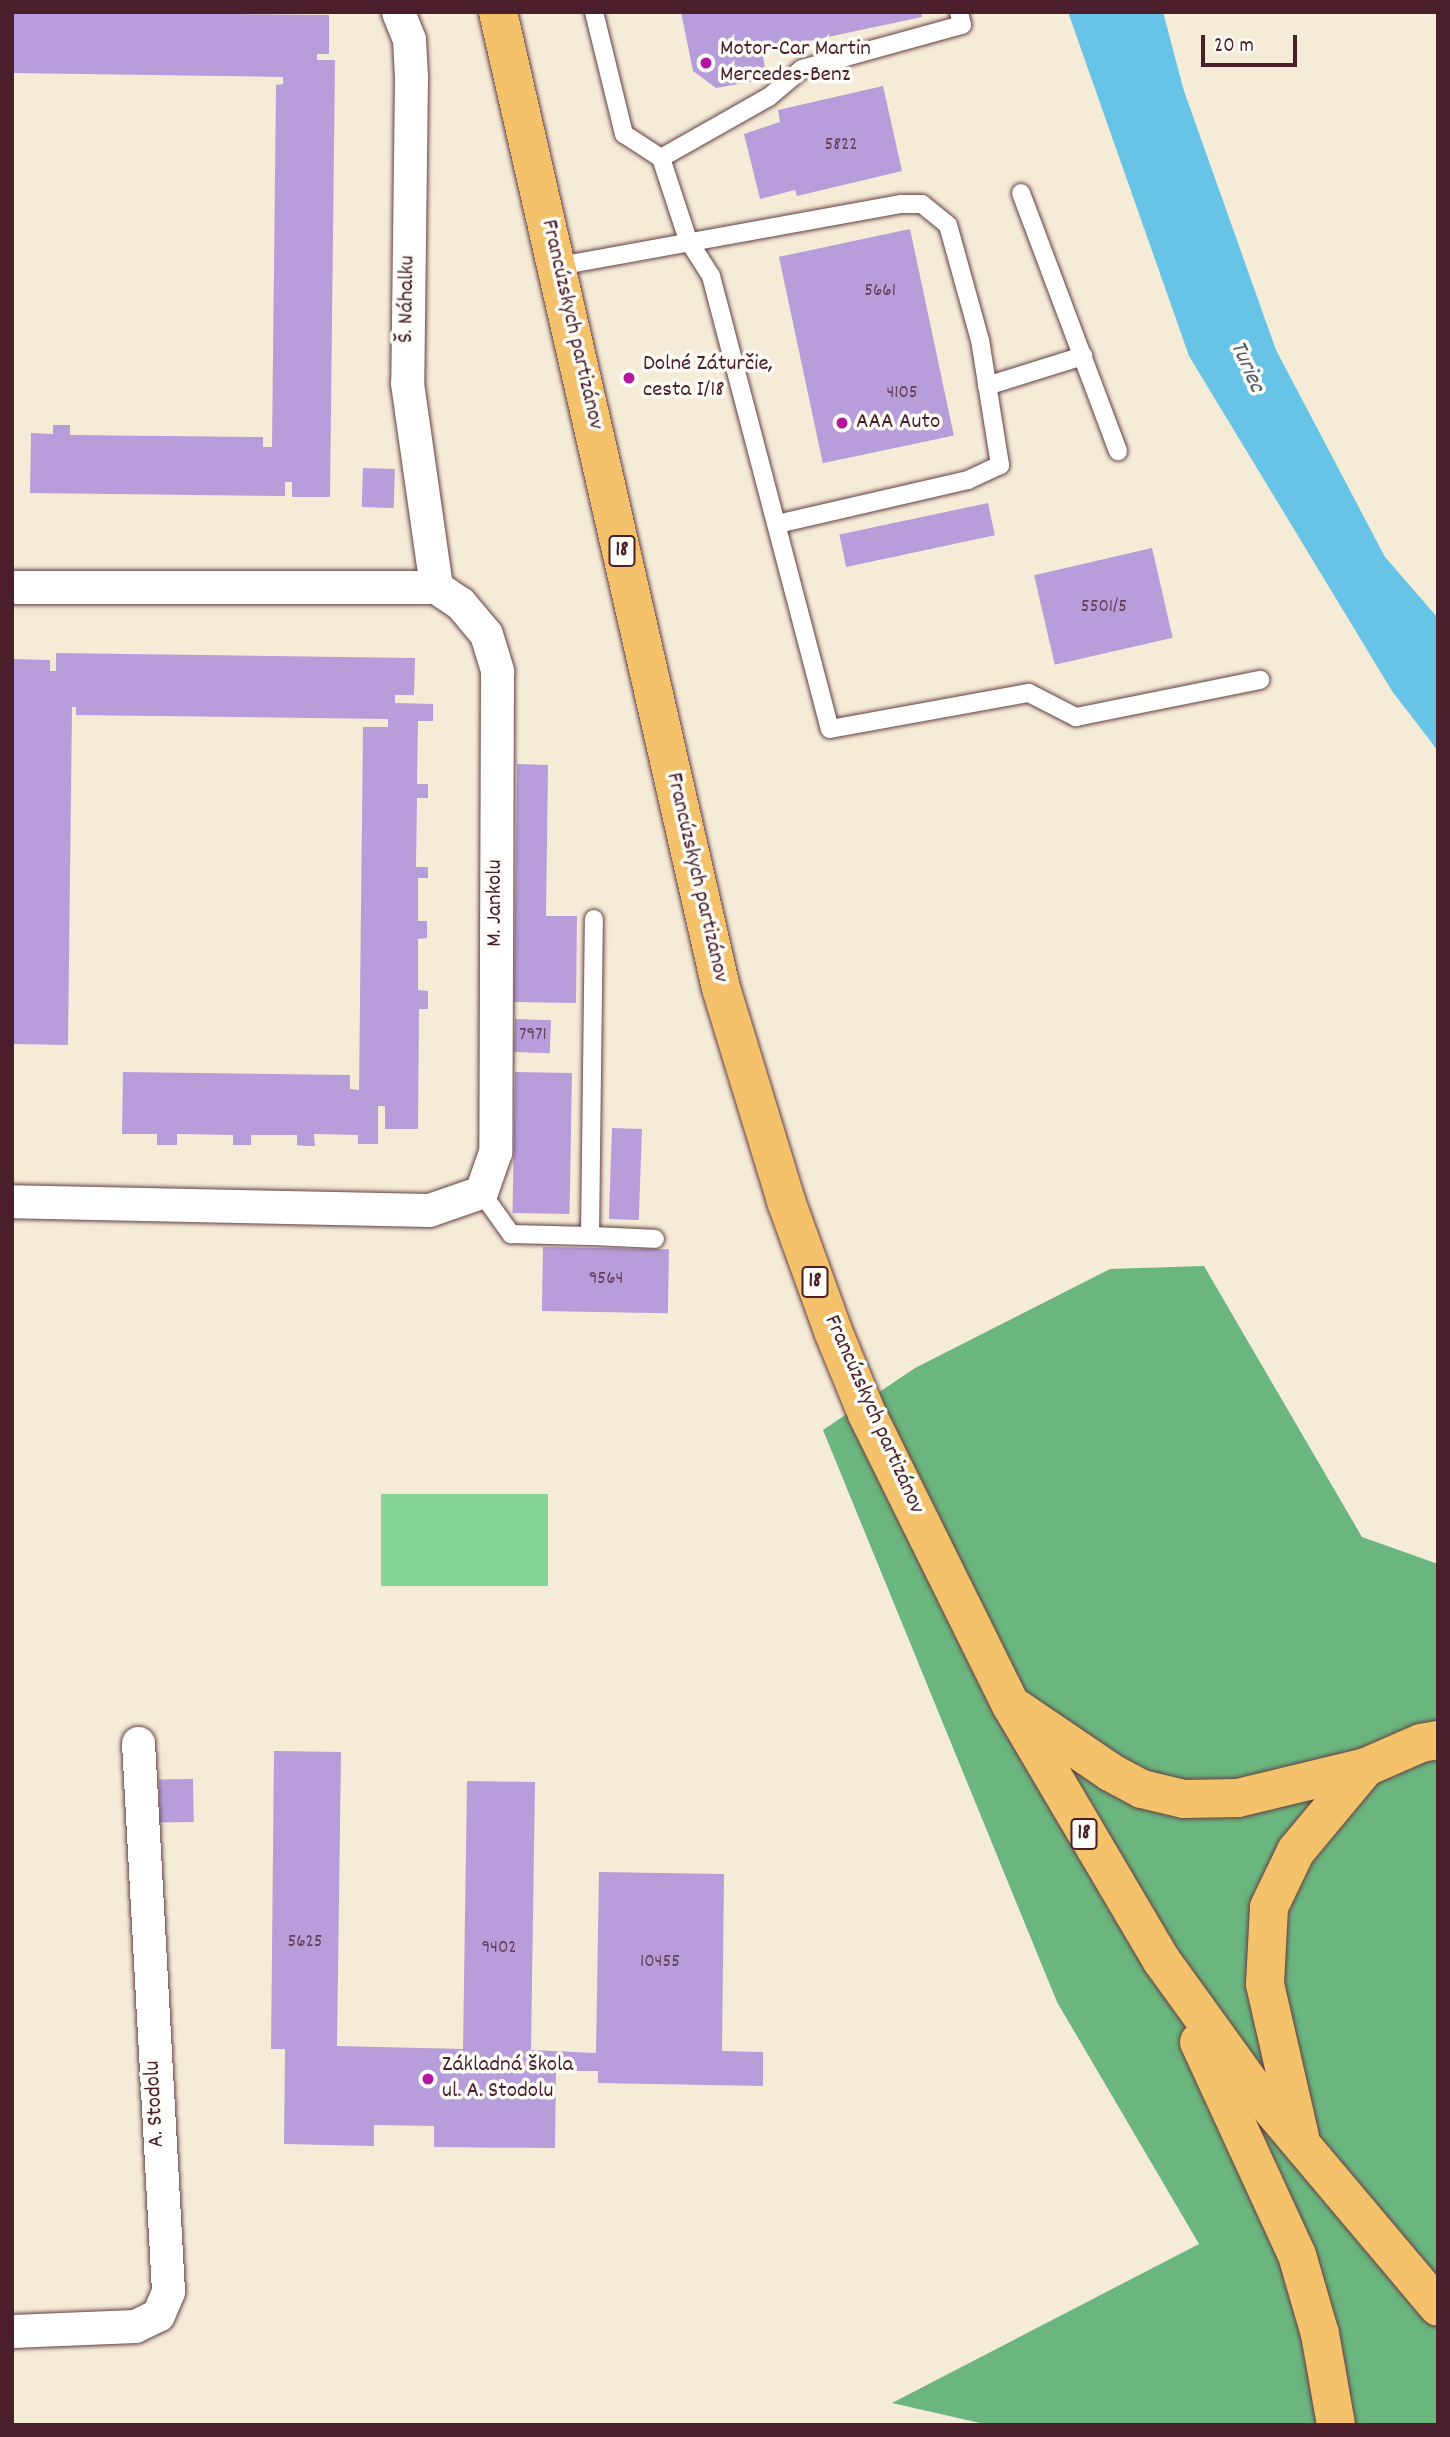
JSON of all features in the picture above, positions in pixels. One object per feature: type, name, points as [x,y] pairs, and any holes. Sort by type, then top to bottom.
[{"type":"main road","name":"Francúzskych partizánov","points":[[498,12],[559,266],[721,988],[786,1201],[867,1414],[1011,1705]]},
{"type":"main road","points":[[1011,1705],[1110,1772],[1142,1789],[1184,1799],[1238,1798],[1366,1767],[1420,1743],[1438,1740]]},
{"type":"main road","name":"18","points":[[1011,1705],[1072,1815],[1162,1961],[1303,2149],[1438,2307]]},
{"type":"main road","points":[[1303,2149],[1270,2016],[1264,1948],[1269,1907],[1296,1851],[1366,1767]]},
{"type":"main road","points":[[1162,1961],[1297,2255],[1320,2334],[1336,2425]]},
{"type":"street","name":"Š. Náhalku","points":[[398,12],[409,40],[411,77],[407,383],[436,587]]},
{"type":"street","points":[[12,587],[436,587]]},
{"type":"street","name":"M. Jankolu","points":[[436,587],[460,603],[486,634],[497,671],[495,1152],[481,1192]]},
{"type":"street","points":[[12,1201],[429,1210],[481,1192]]},
{"type":"street","name":"A. Stodolu","points":[[12,2331],[135,2326],[158,2315],[168,2291],[138,1743]]},
{"type":"lane","points":[[594,12],[624,134],[661,158],[688,240],[711,276],[830,729],[1029,693],[1076,717],[1260,680]]},
{"type":"lane","points":[[661,158],[769,97],[802,69],[962,25],[959,12]]},
{"type":"lane","points":[[1021,193],[1118,451]]},
{"type":"lane","points":[[559,266],[688,240],[922,204],[938,213],[948,225],[980,340],[1000,465],[968,480],[778,524]]},
{"type":"lane","points":[[988,387],[1083,356]]},
{"type":"lane","points":[[590,1236],[594,919]]},
{"type":"lane","points":[[481,1192],[511,1234],[655,1239]]},
{"type":"green space","points":[[1204,1266],[1362,1537],[1438,1564],[1438,2425],[989,2425],[892,2403],[1199,2244],[1057,2002],[823,1430],[915,1368],[1110,1269]]},
{"type":"green space","points":[[381,1494],[548,1494],[548,1586],[381,1586]]},
{"type":"water","name":"Turiec","points":[[1068,12],[1163,12],[1184,91],[1276,350],[1385,557],[1438,618],[1438,751],[1392,691],[1189,356]]},
{"type":"building","points":[[12,12],[329,15],[329,54],[317,54],[317,60],[335,60],[330,497],[292,497],[292,482],[285,482],[285,496],[30,493],[31,433],[53,434],[53,425],[70,425],[70,435],[263,437],[263,447],[272,447],[276,85],[283,84],[283,77],[12,73]]},
{"type":"building","points":[[681,12],[921,12],[922,17],[762,51],[767,79],[716,88],[693,71]]},
{"type":"building","points":[[883,86],[902,171],[797,196],[795,190],[760,199],[744,134],[780,122],[778,110]]},
{"type":"building","points":[[910,229],[954,435],[823,463],[779,257]]},
{"type":"building","points":[[363,468],[395,469],[394,508],[362,507]]},
{"type":"building","points":[[988,503],[995,535],[846,567],[839,535]]},
{"type":"building","points":[[1152,548],[1173,638],[1055,665],[1034,575]]},
{"type":"building","points":[[56,653],[415,658],[414,695],[395,695],[395,703],[433,704],[433,721],[418,721],[417,784],[428,784],[428,798],[417,798],[416,867],[428,867],[428,878],[418,878],[418,921],[427,921],[427,938],[418,939],[418,990],[428,991],[428,1009],[419,1009],[418,1129],[385,1129],[385,1106],[378,1106],[378,1144],[358,1144],[358,1135],[314,1134],[315,1146],[297,1145],[297,1135],[251,1135],[251,1145],[233,1145],[233,1135],[177,1134],[177,1145],[157,1145],[157,1134],[122,1134],[123,1072],[350,1075],[350,1089],[359,1090],[363,727],[388,727],[388,719],[76,715],[76,707],[72,707],[68,1045],[12,1044],[13,659],[50,660],[50,671],[56,671]]},
{"type":"building","points":[[517,764],[548,765],[546,916],[577,916],[576,1003],[514,1002]]},
{"type":"building","points":[[515,1019],[551,1020],[550,1053],[514,1052]]},
{"type":"building","points":[[515,1072],[572,1073],[570,1214],[513,1213]]},
{"type":"building","points":[[612,1128],[642,1129],[639,1220],[609,1219]]},
{"type":"building","points":[[543,1247],[669,1249],[668,1313],[542,1311]]},
{"type":"building","points":[[274,1751],[341,1752],[337,2046],[463,2049],[467,1781],[535,1782],[531,2050],[596,2053],[599,1872],[724,1874],[722,2051],[763,2052],[763,2086],[598,2083],[598,2071],[556,2071],[555,2148],[434,2147],[434,2126],[374,2125],[374,2146],[284,2144],[285,2049],[271,2049]]},
{"type":"building","points":[[193,1779],[194,1822],[160,1823],[159,1780]]},
{"type":"place","name":"Motor-Car Martin Mercedes-Benz","points":[[706,63]]},
{"type":"place","name":"Dolné Záturčie, cesta I/18","points":[[629,378]]},
{"type":"place","name":"AAA Auto","points":[[842,423]]},
{"type":"place","name":"Základná škola ul. A. Stodolu","points":[[428,2079]]}]
